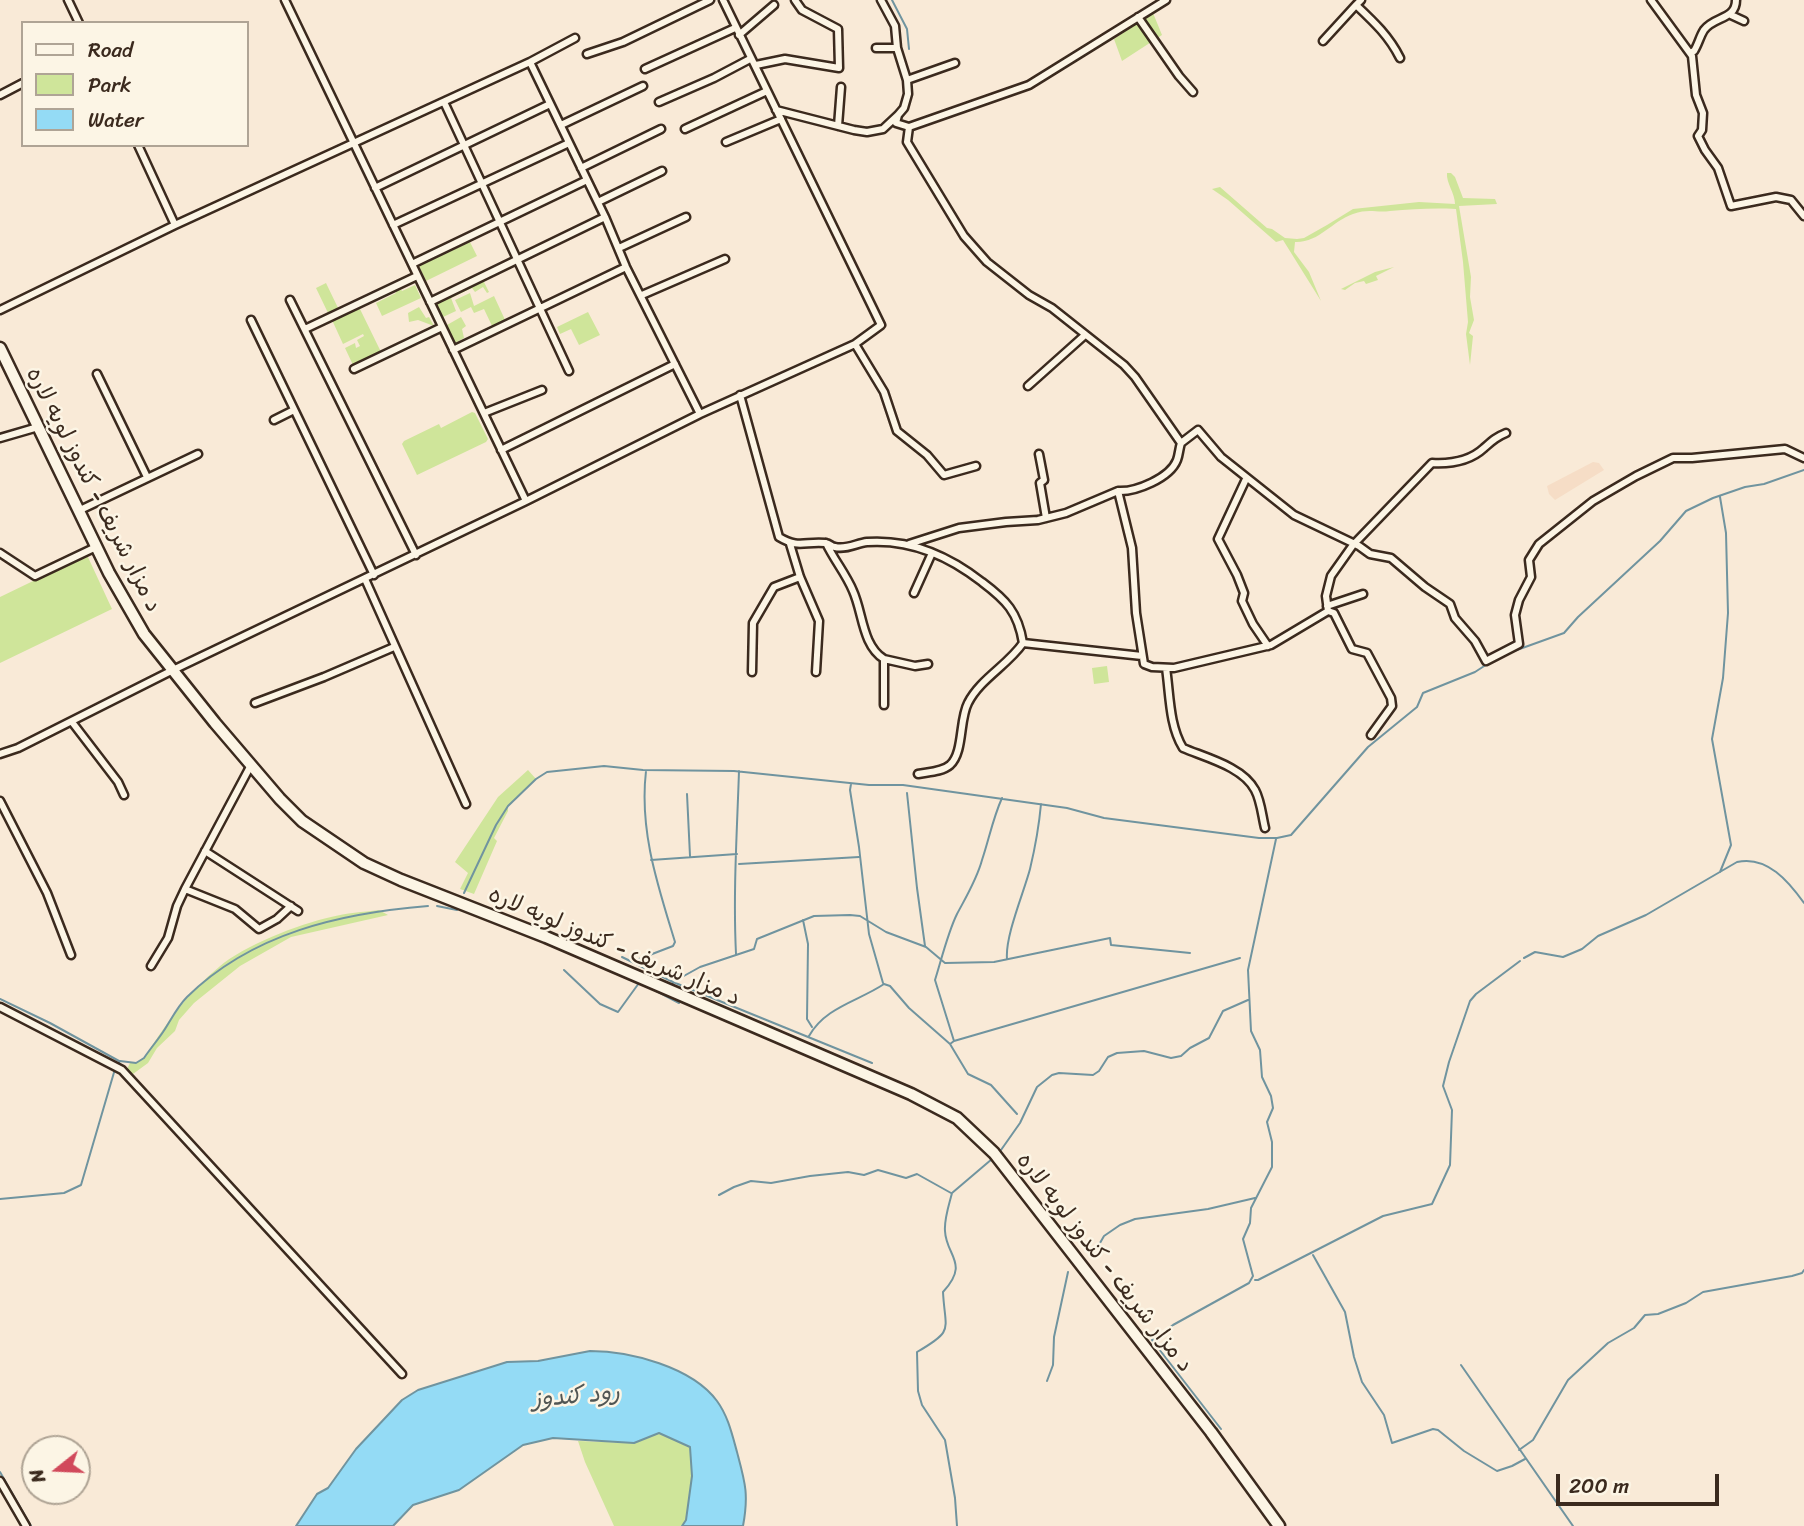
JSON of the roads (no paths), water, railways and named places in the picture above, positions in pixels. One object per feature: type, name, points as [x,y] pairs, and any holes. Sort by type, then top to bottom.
[{"type":"main road","name":"د مزار شریف - کندوز لویه لاره","points":[[0,348],[96,547],[144,634],[251,765],[302,821],[364,863],[546,937],[830,1059],[911,1094],[957,1118],[994,1153],[1211,1432],[1279,1526]]},
{"type":"street","points":[[68,0],[78,21]]},
{"type":"street","points":[[285,0],[526,501]]},
{"type":"street","points":[[587,54],[623,42],[710,0]]},
{"type":"street","points":[[0,754],[18,748],[173,670],[416,555],[700,414],[855,344],[881,325],[723,0]]},
{"type":"street","points":[[755,65],[785,59],[839,68],[838,29],[802,10],[795,0]]},
{"type":"street","points":[[776,110],[854,130],[875,131],[887,127],[898,116],[904,108],[908,94],[907,80],[897,48],[895,26],[881,0]]},
{"type":"street","points":[[898,116],[896,123],[909,127],[1029,85],[1166,0]]},
{"type":"street","points":[[1651,0],[1690,53],[1696,95],[1703,113],[1702,130],[1698,136],[1718,168],[1731,206],[1776,197],[1791,200],[1804,216]]},
{"type":"street","points":[[1690,53],[1695,51],[1705,27],[1731,15],[1736,9],[1736,0]]},
{"type":"street","points":[[1324,41],[1359,3],[1392,41],[1401,58]]},
{"type":"street","points":[[645,69],[737,31],[774,5]]},
{"type":"street","points":[[1731,15],[1744,21]]},
{"type":"street","points":[[1138,17],[1178,76],[1194,92]]},
{"type":"street","points":[[0,310],[353,142],[530,62],[575,38]]},
{"type":"street","points":[[876,48],[897,48]]},
{"type":"street","points":[[659,102],[750,59]]},
{"type":"street","points":[[530,62],[605,216],[626,267],[700,414]]},
{"type":"street","points":[[907,80],[955,63]]},
{"type":"street","points":[[0,95],[21,84]]},
{"type":"street","points":[[561,125],[643,86]]},
{"type":"street","points":[[838,126],[841,88]]},
{"type":"street","points":[[685,129],[767,91]]},
{"type":"street","points":[[444,102],[569,371]]},
{"type":"street","points":[[375,188],[550,104]]},
{"type":"street","points":[[726,142],[781,119]]},
{"type":"street","points":[[909,127],[907,142],[964,236],[998,272],[1052,308],[1124,365],[1181,443]]},
{"type":"street","points":[[581,168],[661,130]]},
{"type":"street","points":[[393,225],[569,143]]},
{"type":"street","points":[[139,147],[176,225]]},
{"type":"street","points":[[598,202],[662,172]]},
{"type":"street","points":[[412,264],[587,180]]},
{"type":"street","points":[[430,302],[605,216]]},
{"type":"street","points":[[619,248],[686,217]]},
{"type":"street","points":[[642,295],[725,259]]},
{"type":"street","points":[[453,351],[626,267]]},
{"type":"street","points":[[305,329],[417,276]]},
{"type":"street","points":[[290,300],[416,555]]},
{"type":"street","points":[[251,320],[374,575]]},
{"type":"street","points":[[354,369],[442,327]]},
{"type":"street","points":[[1028,386],[1085,335]]},
{"type":"street","points":[[855,344],[884,392],[897,431],[927,455],[944,475],[976,466]]},
{"type":"street","points":[[501,450],[675,364]]},
{"type":"street","points":[[97,374],[147,477]]},
{"type":"street","points":[[484,413],[542,390]]},
{"type":"street","points":[[740,395],[779,537],[790,544],[826,543],[836,548],[867,542],[909,544],[971,573],[1006,602],[1018,617],[1023,642],[1016,653],[969,701],[962,717],[960,741],[952,764],[943,769],[919,774]]},
{"type":"street","points":[[274,420],[294,410]]},
{"type":"street","points":[[0,438],[38,427]]},
{"type":"street","points":[[909,544],[959,528],[1046,518],[1066,513],[1118,491],[1128,491],[1150,484],[1172,469],[1177,461],[1181,443],[1198,430],[1206,443],[1246,479],[1294,515],[1370,554],[1391,558],[1450,604],[1455,618],[1475,641],[1486,661],[1520,644],[1515,615],[1519,600],[1531,578],[1529,560],[1539,544],[1593,501],[1674,458],[1785,449],[1804,458]]},
{"type":"street","points":[[1371,735],[1392,706],[1391,698],[1367,653],[1352,649],[1334,613],[1328,609],[1326,596],[1331,576],[1353,545],[1432,463],[1453,464],[1483,450],[1491,440],[1506,433]]},
{"type":"street","points":[[78,511],[198,454]]},
{"type":"street","points":[[1040,454],[1044,480],[1040,483],[1046,518]]},
{"type":"street","points":[[1246,479],[1218,539],[1237,575],[1244,593],[1242,601],[1252,624],[1268,646]]},
{"type":"street","points":[[1118,491],[1132,548],[1134,592],[1144,664],[1174,668],[1268,646],[1328,609],[1363,594]]},
{"type":"street","points":[[826,543],[853,589],[873,650],[884,659],[915,666],[928,664]]},
{"type":"street","points":[[790,544],[800,577],[819,621],[816,672]]},
{"type":"street","points":[[0,553],[35,576],[96,547]]},
{"type":"street","points":[[914,593],[932,553]]},
{"type":"street","points":[[752,672],[753,623],[774,587],[800,577]]},
{"type":"street","points":[[365,579],[466,804]]},
{"type":"street","points":[[1023,642],[1142,656]]},
{"type":"street","points":[[255,703],[394,647]]},
{"type":"street","points":[[884,659],[884,705]]},
{"type":"street","points":[[1166,668],[1178,739],[1184,748],[1241,774],[1250,781],[1257,793],[1265,828]]},
{"type":"street","points":[[72,722],[118,782],[124,795]]},
{"type":"street","points":[[151,966],[168,938],[185,889],[251,765]]},
{"type":"street","points":[[0,801],[47,893],[71,955]]},
{"type":"street","points":[[185,889],[235,909],[259,929],[295,908],[205,851]]},
{"type":"street","points":[[0,1007],[122,1070],[402,1374]]},
{"type":"street","points":[[0,1481],[26,1526]]},
{"type":"water","name":"رود کندوز","points":[[590,1351],[623,1354],[659,1363],[692,1379],[717,1401],[729,1425],[744,1480],[746,1505],[743,1526],[682,1526],[686,1520],[692,1476],[690,1447],[659,1433],[634,1443],[553,1438],[523,1445],[459,1490],[413,1505],[393,1526],[296,1526],[317,1494],[328,1488],[356,1449],[402,1400],[418,1390],[507,1362],[538,1361]]},
{"type":"waterway","points":[[892,0],[907,29],[909,49]]},
{"type":"waterway","points":[[1503,655],[1564,633],[1660,541],[1686,511],[1713,498],[1804,470]]},
{"type":"waterway","points":[[1720,497],[1726,533],[1728,613],[1723,678],[1712,739],[1731,845],[1720,872]]},
{"type":"waterway","points":[[464,893],[496,825],[508,806],[536,779],[547,772],[604,766],[643,770],[734,771],[869,785],[903,785],[1067,808],[1104,818],[1259,838],[1291,835],[1368,747],[1417,707],[1423,693],[1475,672],[1495,659]]},
{"type":"waterway","points":[[634,961],[673,946],[675,942],[648,837],[645,815],[646,771]]},
{"type":"waterway","points":[[736,954],[735,885],[739,771]]},
{"type":"waterway","points":[[851,784],[869,934],[883,983]]},
{"type":"waterway","points":[[907,793],[925,946]]},
{"type":"waterway","points":[[687,794],[690,856]]},
{"type":"waterway","points":[[950,1044],[954,1041],[935,980],[954,921],[980,867],[1002,798]]},
{"type":"waterway","points":[[1007,959],[1012,926],[1032,861],[1041,804]]},
{"type":"waterway","points":[[1221,1429],[1152,1340],[1173,1325],[1249,1283],[1253,1276],[1243,1239],[1250,1223],[1251,1208],[1272,1167],[1272,1142],[1267,1122],[1273,1108],[1271,1096],[1262,1077],[1260,1050],[1251,1031],[1248,970],[1276,839]]},
{"type":"waterway","points":[[651,860],[737,854]]},
{"type":"waterway","points":[[739,864],[859,857]]},
{"type":"waterway","points":[[1524,958],[1535,952],[1563,957],[1582,949],[1598,936],[1646,915],[1737,862],[1758,862],[1767,866],[1784,879],[1804,903]]},
{"type":"waterway","points":[[118,1064],[120,1061],[136,1063],[144,1058],[187,997],[212,975],[269,942],[331,921],[428,906]]},
{"type":"waterway","points":[[437,906],[457,910],[458,906]]},
{"type":"waterway","points":[[672,986],[673,982],[700,967],[754,949],[757,939],[814,916],[860,916],[886,932],[926,947],[945,963],[994,962],[1110,938],[1111,945],[1190,953]]},
{"type":"waterway","points":[[803,920],[808,944],[807,1019],[812,1027]]},
{"type":"waterway","points":[[622,957],[673,982],[872,1063]]},
{"type":"waterway","points":[[954,1041],[1240,958]]},
{"type":"waterway","points":[[1255,1280],[1383,1216],[1432,1204],[1450,1165],[1452,1110],[1443,1086],[1470,1001],[1520,961]]},
{"type":"waterway","points":[[564,970],[600,1004],[618,1012],[639,983]]},
{"type":"waterway","points":[[643,984],[679,1003]]},
{"type":"waterway","points":[[809,1036],[833,1011],[884,984],[890,986],[909,1008],[950,1044],[968,1074],[991,1085],[1017,1114]]},
{"type":"waterway","points":[[0,999],[119,1061]]},
{"type":"waterway","points":[[1001,1150],[1020,1123],[1037,1087],[1052,1075],[1093,1075],[1108,1057],[1117,1053],[1144,1051],[1171,1058],[1181,1056],[1209,1038],[1223,1011],[1248,1000]]},
{"type":"waterway","points":[[0,1199],[64,1193],[81,1185],[115,1069]]},
{"type":"waterway","points":[[957,1526],[945,1440],[922,1405],[918,1391],[917,1352],[937,1339],[945,1328],[943,1292],[951,1282],[956,1267],[945,1231],[952,1193],[992,1159]]},
{"type":"waterway","points":[[719,1195],[751,1181],[771,1183],[848,1172],[864,1175],[878,1170],[906,1178],[917,1174],[951,1193]]},
{"type":"waterway","points":[[1090,1255],[1104,1236],[1135,1219],[1208,1209],[1255,1198]]},
{"type":"waterway","points":[[1313,1255],[1345,1312],[1362,1382],[1384,1415],[1392,1443],[1433,1429],[1497,1471],[1525,1459]]},
{"type":"waterway","points":[[1519,1450],[1533,1440],[1568,1380],[1608,1343],[1634,1328],[1645,1315],[1658,1314],[1686,1303],[1703,1292],[1792,1276],[1804,1270]]},
{"type":"waterway","points":[[1047,1381],[1053,1365],[1054,1337],[1068,1272]]},
{"type":"waterway","points":[[1461,1365],[1573,1526]]},
{"type":"waterway","points":[[0,1472],[31,1526]]}]
